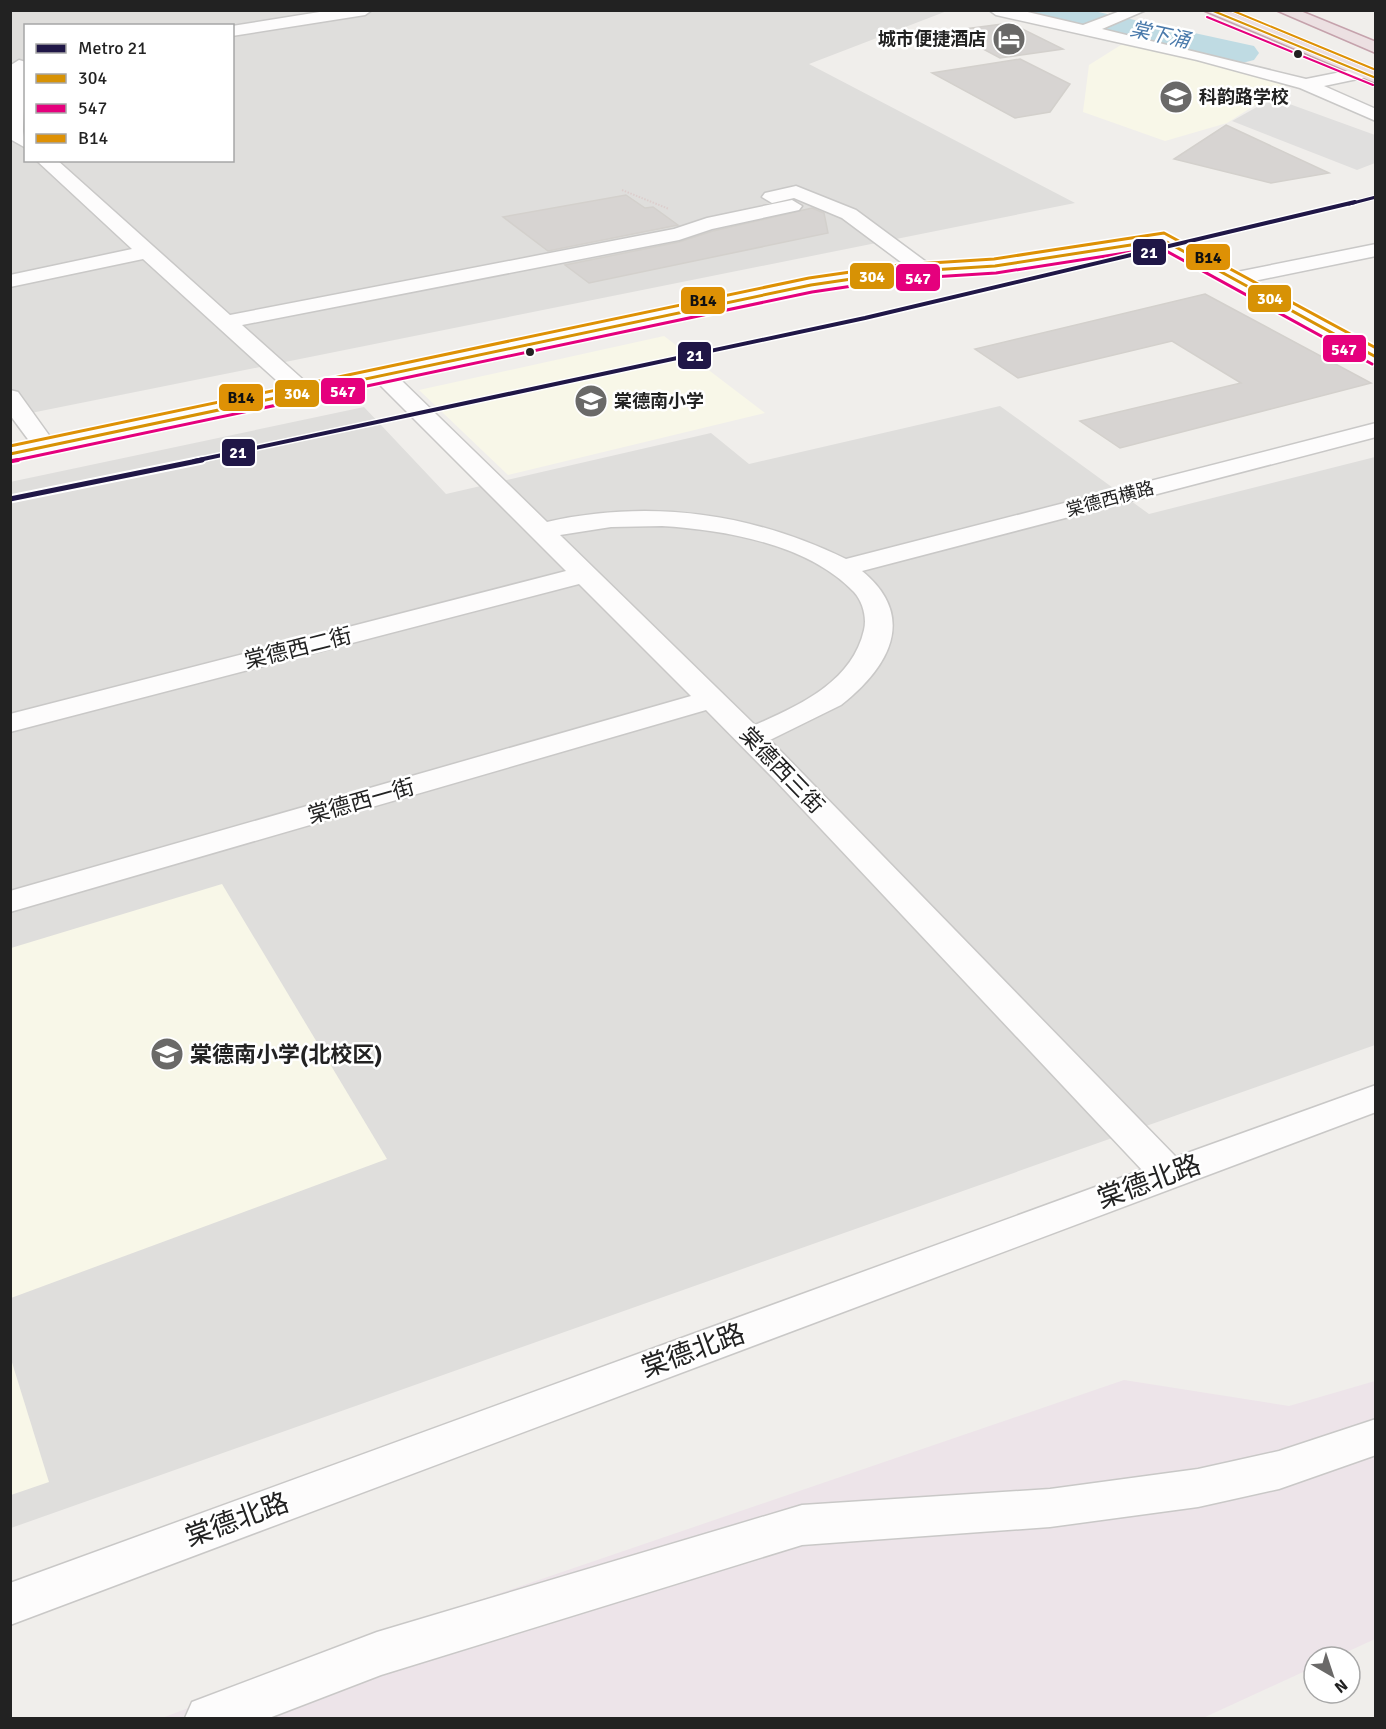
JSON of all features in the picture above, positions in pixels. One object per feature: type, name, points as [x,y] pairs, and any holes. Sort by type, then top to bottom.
[{"type":"highway","points":[[1210,10],[1368,76]]},
{"type":"highway","points":[[1283,10],[1376,48]]},
{"type":"street","points":[[234,31],[365,10]]},
{"type":"street","points":[[996,10],[1306,84],[1376,116]]},
{"type":"street","points":[[1084,30],[1139,10]]},
{"type":"street","points":[[18,64],[14,132],[24,140]]},
{"type":"street","points":[[1306,84],[1368,76]]},
{"type":"street","points":[[47,162],[304,393]]},
{"type":"street","points":[[681,214],[796,192],[849,214],[924,270]]},
{"type":"street","points":[[225,322],[679,234],[707,224],[792,206]]},
{"type":"street","points":[[10,454],[811,285],[924,270],[1012,264],[1163,240],[1376,357]]},
{"type":"street","points":[[1235,279],[1376,250]]},
{"type":"street","points":[[10,281],[148,252]]},
{"type":"street","name":"棠德西三街","points":[[384,376],[752,738],[1169,1174]]},
{"type":"street","points":[[10,398],[45,447]]},
{"type":"street","name":"棠德西横路","points":[[843,568],[1376,430]]},
{"type":"street","points":[[543,531],[581,522],[631,517],[700,522],[759,534],[816,554],[843,568],[869,589],[880,611],[881,632],[873,650],[840,692],[752,738]]},
{"type":"street","name":"棠德西二街","points":[[10,723],[587,574]]},
{"type":"street","name":"棠德西一街","points":[[10,902],[712,699]]},
{"type":"street","name":"棠德北路","points":[[10,1604],[1376,1098]]},
{"type":"street","points":[[210,1719],[376,1654],[802,1525],[1050,1508],[1198,1488],[1280,1470],[1376,1437]]},
{"type":"path","points":[[622,190],[681,214]]},
{"type":"shaded area","points":[[11,11],[947,11],[809,64],[1075,203],[11,417]]},
{"type":"shaded area","name":"科韵路学校","points":[[1124,43],[1291,82],[1227,123],[1165,141],[1083,112],[1089,65]]},
{"type":"shaded area","points":[[1273,98],[1375,135],[1375,163],[1357,170],[1232,121]]},
{"type":"shaded area","name":"棠德南小学","points":[[664,336],[765,413],[508,475],[419,390]]},
{"type":"shaded area","points":[[1000,406],[1149,514],[1375,457],[1375,1045],[11,1528],[10,482],[364,407],[446,494],[711,433],[749,464]]},
{"type":"shaded area","name":"棠德南小学(北校区)","points":[[222,884],[387,1159],[11,1298],[11,948]]},
{"type":"shaded area","points":[[10,1356],[49,1482],[11,1495],[10,1495]]},
{"type":"shaded area","points":[[1124,1380],[1289,1406],[1375,1381],[1375,1639],[1362,1645],[1302,1645],[1302,1673],[1203,1718],[162,1718],[416,1622]]},
{"type":"building","points":[[1010,23],[1063,49],[1000,58],[949,31]]},
{"type":"building","points":[[1020,59],[1070,84],[1050,112],[1015,118],[932,73]]},
{"type":"building","points":[[1226,125],[1329,173],[1271,183],[1174,159]]},
{"type":"building","points":[[626,195],[645,208],[653,207],[678,225],[548,251],[503,217]]},
{"type":"building","points":[[812,208],[824,213],[828,233],[589,283],[565,265],[679,242],[713,231]]},
{"type":"building","points":[[1205,294],[1371,383],[1120,448],[1080,421],[1241,383],[1172,341],[1018,378],[975,349]]},
{"type":"waterway","name":"棠下涌","points":[[1042,10],[1242,53]]},
{"type":"metro line","name":"21","points":[[10,499],[694,356],[1036,279],[1376,197]]},
{"type":"transit line","name":"304","points":[[1211,10],[1376,78]]},
{"type":"transit line","name":"B14","points":[[1231,10],[1376,70]]},
{"type":"transit line","name":"547","points":[[1207,17],[1373,85]]},
{"type":"transit line","name":"B14","points":[[10,446],[809,278],[899,265],[994,259],[1164,233],[1376,348]]},
{"type":"transit line","name":"304","points":[[1163,240],[1376,357]]},
{"type":"transit line","name":"304","points":[[10,454],[811,285],[899,272],[995,266],[1163,240]]},
{"type":"transit line","name":"547","points":[[1159,247],[1372,364]]},
{"type":"transit line","name":"547","points":[[12,461],[812,292],[900,279],[996,273],[1164,247]]},
{"type":"place","name":"城市便捷酒店","points":[[1009,39]]},
{"type":"place","name":"科韵路学校","points":[[1176,97]]},
{"type":"place","name":"棠德南小学","points":[[591,401]]},
{"type":"place","name":"棠德南小学(北校区)","points":[[167,1054]]}]
